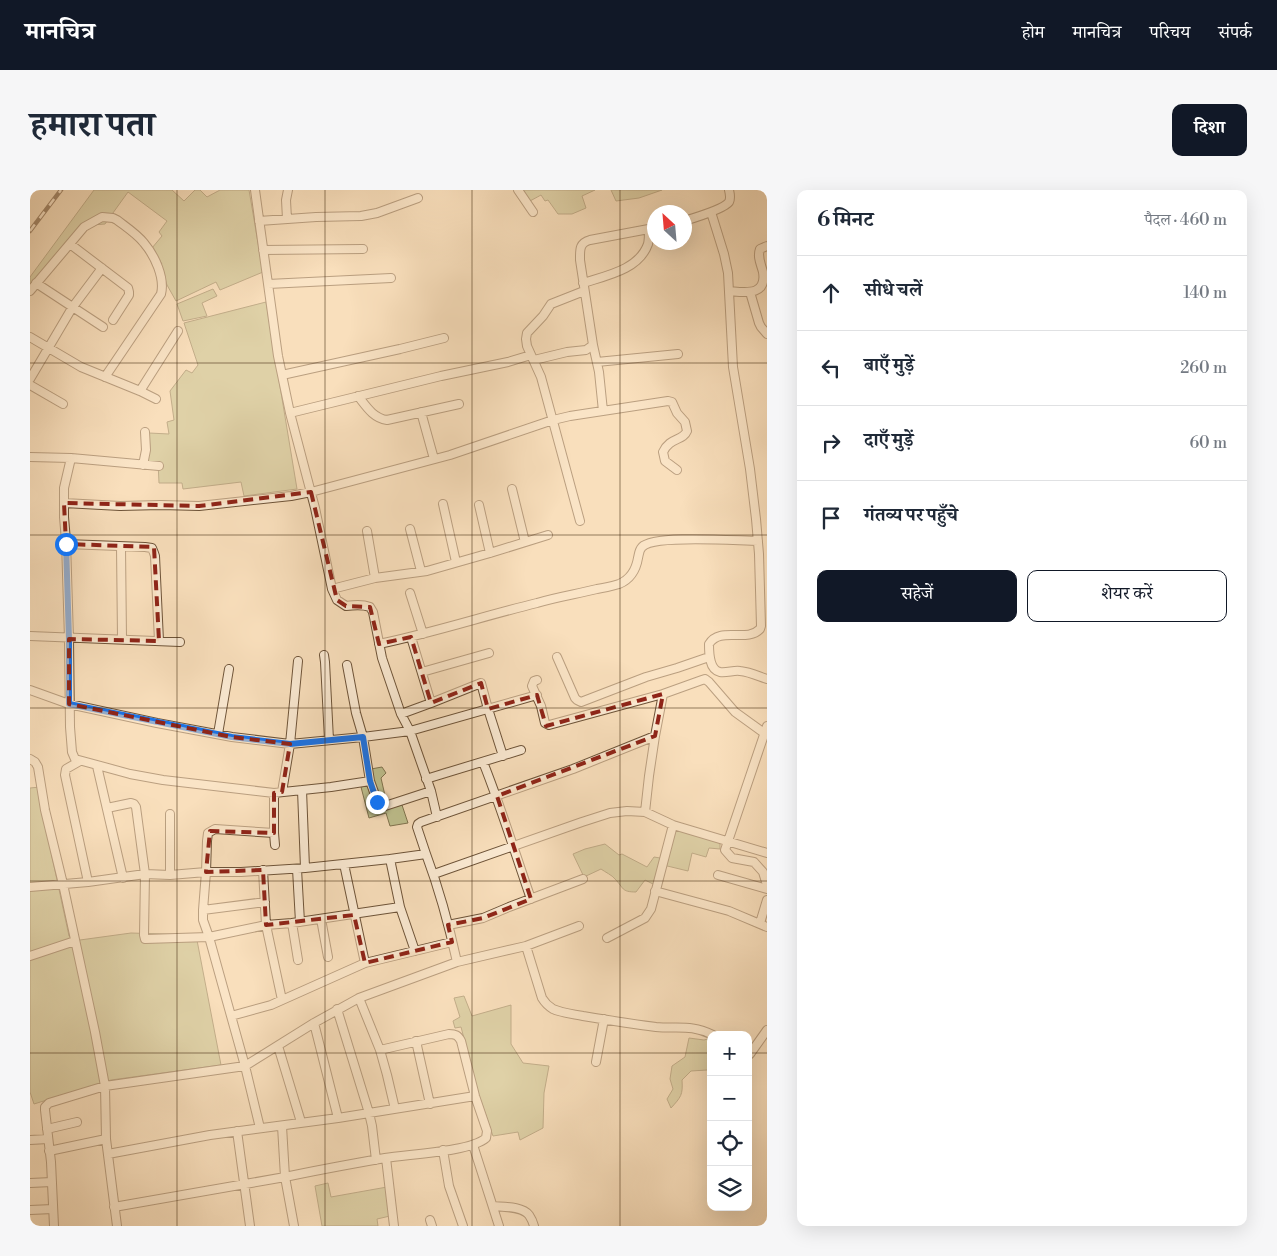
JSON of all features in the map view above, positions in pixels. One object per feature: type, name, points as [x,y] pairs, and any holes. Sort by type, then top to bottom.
[{"type":"street","points":[[255,190],[272,321],[282,374],[290,413],[311,492],[332,589],[337,600],[346,606],[366,606],[370,607],[373,612],[379,644],[401,714],[410,731],[431,791],[437,817]]},
{"type":"street","points":[[287,219],[286,200],[288,190]]},
{"type":"street","points":[[518,190],[534,212]]},
{"type":"street","points":[[692,218],[729,203],[729,190]]},
{"type":"street","points":[[259,221],[361,216],[418,198]]},
{"type":"street","points":[[711,212],[727,265],[734,367],[750,469],[758,541],[760,629],[754,634],[728,635],[715,638],[709,644],[709,657],[717,671],[739,670],[767,679]]},
{"type":"street","points":[[30,291],[84,227],[102,218],[113,218],[144,243],[154,259],[159,274],[162,288],[161,294],[105,377]]},
{"type":"street","points":[[603,411],[597,362],[583,287],[580,250],[585,242],[647,229]]},
{"type":"street","points":[[70,244],[124,285],[129,292],[113,320]]},
{"type":"street","points":[[729,290],[750,292],[761,289],[764,286],[766,278],[758,255],[760,249],[767,246]]},
{"type":"street","points":[[580,521],[541,377],[527,346],[526,339],[530,330],[551,304],[626,268],[641,257],[647,247]]},
{"type":"street","points":[[263,250],[363,249]]},
{"type":"street","points":[[30,379],[72,308],[102,268]]},
{"type":"street","points":[[268,284],[391,278]]},
{"type":"street","points":[[36,283],[103,327]]},
{"type":"street","points":[[750,292],[759,323],[767,334]]},
{"type":"street","points":[[140,391],[178,331]]},
{"type":"street","points":[[30,337],[81,367],[156,399]]},
{"type":"street","points":[[282,374],[444,338]]},
{"type":"street","points":[[290,413],[441,376],[532,357],[586,350],[593,345]]},
{"type":"street","points":[[597,362],[678,354]]},
{"type":"street","points":[[30,385],[63,404]]},
{"type":"street","points":[[358,396],[371,413],[380,419],[386,420],[459,404]]},
{"type":"street","points":[[64,503],[120,506],[199,506],[291,496],[434,459],[553,420],[662,402],[672,402],[676,413],[685,422],[687,431],[684,436],[670,442],[663,452],[665,461],[677,470]]},
{"type":"street","points":[[421,412],[434,459]]},
{"type":"street","points":[[143,465],[146,450],[145,432]]},
{"type":"street","points":[[30,457],[71,458],[159,466]]},
{"type":"street","points":[[71,458],[64,488],[64,503],[69,639],[69,704],[72,752],[75,759],[97,766],[163,780],[278,792],[370,781]]},
{"type":"street","points":[[512,489],[525,542]]},
{"type":"street","points":[[443,504],[456,562]]},
{"type":"street","points":[[479,505],[490,553]]},
{"type":"street","points":[[410,529],[421,571]]},
{"type":"street","points":[[368,531],[375,578]]},
{"type":"street","points":[[332,589],[375,578],[427,571],[548,536]]},
{"type":"street","points":[[379,644],[540,602],[619,584],[634,572],[642,546],[650,543],[690,539],[758,541]]},
{"type":"street","points":[[66,544],[152,548],[154,553],[159,641]]},
{"type":"street","points":[[121,546],[122,639]]},
{"type":"street","points":[[410,594],[423,634]]},
{"type":"street","points":[[30,636],[180,642]]},
{"type":"street","points":[[411,637],[431,703]]},
{"type":"street","points":[[422,672],[489,653]]},
{"type":"street","points":[[324,655],[326,662],[329,740]]},
{"type":"street","points":[[557,657],[575,698],[581,702],[646,677],[709,657]]},
{"type":"street","points":[[275,845],[274,833],[278,792],[290,744],[298,661]]},
{"type":"street","points":[[347,665],[356,713],[363,737],[370,781],[377,802],[382,807],[431,791]]},
{"type":"street","points":[[218,734],[229,669]]},
{"type":"street","points":[[537,680],[534,681],[532,686],[541,706],[545,723],[549,725],[664,694],[706,680],[717,671]]},
{"type":"street","points":[[706,680],[735,712],[766,731],[724,850],[732,858],[754,862],[763,872],[767,885]]},
{"type":"street","points":[[401,714],[481,683],[503,756]]},
{"type":"street","points":[[30,690],[69,704],[218,734],[290,744],[410,731],[537,695]]},
{"type":"street","points":[[646,812],[648,776],[664,694]]},
{"type":"street","points":[[457,962],[434,874],[417,827],[421,822],[573,769],[656,736]]},
{"type":"street","points":[[426,779],[521,750]]},
{"type":"street","points":[[30,759],[38,767],[45,810],[95,1032],[105,1086],[106,1139],[117,1226]]},
{"type":"street","points":[[80,761],[66,769],[64,775],[88,882]]},
{"type":"street","points":[[483,762],[497,796],[512,847],[531,899]]},
{"type":"street","points":[[97,766],[123,878]]},
{"type":"street","points":[[298,960],[296,922],[301,869],[302,790]]},
{"type":"street","points":[[107,808],[131,803],[135,805],[145,874],[144,938],[209,937],[266,925],[354,915],[400,907]]},
{"type":"street","points":[[434,874],[582,822],[610,813],[627,811],[646,812],[673,825],[767,853]]},
{"type":"street","points":[[170,814],[170,875]]},
{"type":"street","points":[[607,938],[645,918],[651,909],[673,825]]},
{"type":"street","points":[[260,1128],[245,1066],[203,920],[203,910],[208,833],[215,829],[274,833]]},
{"type":"street","points":[[30,886],[88,882],[145,874],[170,875],[301,869],[426,854]]},
{"type":"street","points":[[390,859],[400,907],[415,951]]},
{"type":"street","points":[[344,864],[365,963]]},
{"type":"street","points":[[263,870],[266,925],[282,1000]]},
{"type":"street","points":[[718,875],[767,889]]},
{"type":"street","points":[[448,924],[483,918],[583,879]]},
{"type":"street","points":[[655,892],[729,910],[763,925],[767,900]]},
{"type":"street","points":[[203,910],[265,902]]},
{"type":"street","points":[[321,919],[328,957]]},
{"type":"street","points":[[54,1226],[50,1151],[44,1110],[46,1105],[105,1086],[245,1066],[314,1022],[359,998],[457,962],[526,946],[579,926]]},
{"type":"street","points":[[30,956],[75,941]]},
{"type":"street","points":[[231,1016],[271,1005],[365,963],[452,942]]},
{"type":"street","points":[[526,946],[542,998],[553,1009],[658,1027],[684,1026],[707,1033]]},
{"type":"street","points":[[359,998],[380,1050],[395,1109]]},
{"type":"street","points":[[337,1009],[369,1113],[376,1160]]},
{"type":"street","points":[[596,1062],[604,1019]]},
{"type":"street","points":[[314,1022],[338,1118]]},
{"type":"street","points":[[752,1051],[767,1030]]},
{"type":"street","points":[[114,1207],[386,1158],[473,1145],[483,1141],[488,1135],[475,1096],[461,1040],[458,1036],[450,1034],[380,1050]]},
{"type":"street","points":[[416,1041],[430,1104]]},
{"type":"street","points":[[278,1046],[301,1122]]},
{"type":"street","points":[[108,1154],[210,1135],[338,1118],[475,1096]]},
{"type":"street","points":[[47,1129],[77,1122]]},
{"type":"street","points":[[282,1126],[285,1177],[294,1226]]},
{"type":"street","points":[[238,1131],[250,1226]]},
{"type":"street","points":[[30,1140],[48,1139]]},
{"type":"street","points":[[50,1151],[106,1139]]},
{"type":"street","points":[[473,1145],[499,1226]]},
{"type":"street","points":[[443,1150],[450,1186],[462,1226]]},
{"type":"street","points":[[386,1158],[394,1226]]},
{"type":"street","points":[[30,1183],[52,1182]]},
{"type":"street","points":[[493,1206],[525,1211],[529,1214],[534,1226]]},
{"type":"street","points":[[30,1210],[53,1209]]},
{"type":"highlighted area","points":[[311,492],[337,600],[346,606],[370,607],[379,644],[411,637],[431,703],[481,683],[488,709],[537,695],[546,726],[663,694],[655,736],[497,796],[531,899],[483,918],[448,925],[452,942],[365,963],[354,915],[266,925],[263,870],[206,872],[210,831],[274,833],[274,793],[282,792],[290,744],[232,737],[69,704],[69,639],[159,641],[154,547],[66,544],[64,503],[199,506]]},
{"type":"green space","points":[[94,190],[172,190],[184,201],[195,190],[200,190],[207,197],[220,190],[249,190],[263,272],[220,290],[216,282],[176,301],[167,285],[160,265],[162,264],[152,248],[162,236],[159,232],[167,221],[128,192],[105,224],[91,225],[82,232],[30,295],[30,277]]},
{"type":"green space","points":[[523,190],[595,190],[582,196],[586,208],[572,214],[558,214],[548,200],[545,201],[541,195],[530,201]]},
{"type":"green space","points":[[611,190],[662,190],[639,198],[616,201]]},
{"type":"green space","points":[[213,289],[217,296],[202,303],[207,316],[183,321],[177,304]]},
{"type":"green space","points":[[266,302],[297,489],[244,496],[241,482],[183,489],[182,483],[159,483],[158,462],[147,462],[150,450],[149,433],[169,434],[167,422],[174,420],[170,391],[186,370],[192,373],[198,365],[184,323]]},
{"type":"green space","points":[[382,767],[386,773],[381,778],[386,800],[393,807],[402,805],[408,823],[390,826],[386,813],[369,818],[361,787],[373,784],[371,769]]},
{"type":"green space","points":[[40,787],[42,810],[69,936],[80,940],[131,933],[196,935],[221,1065],[111,1080],[34,1104],[30,1092],[30,788]]},
{"type":"green space","points":[[674,828],[720,841],[720,849],[709,848],[706,857],[692,853],[688,871],[659,864],[653,884],[645,880],[636,892],[623,889],[614,878],[601,869],[584,877],[573,854],[605,844],[619,855],[622,854],[647,867],[654,857],[666,859]]},
{"type":"green space","points":[[464,996],[472,1016],[511,1005],[511,1044],[523,1063],[549,1066],[544,1093],[543,1128],[520,1140],[518,1132],[493,1136],[479,1095],[461,1027],[455,1028],[453,1021],[460,1017],[454,998]]},
{"type":"green space","points":[[689,1038],[707,1039],[707,1070],[691,1071],[682,1080],[681,1096],[671,1108],[667,1099],[673,1089],[670,1079],[672,1066],[685,1057]]},
{"type":"green space","points":[[328,1183],[331,1197],[387,1187],[390,1216],[377,1219],[378,1226],[322,1226],[315,1186]]},
{"type":"railway","points":[[30,231],[61,190]]},
{"type":"route","points":[[66,544],[69,704],[232,737],[290,744],[363,737],[370,781],[377,802]]}]
